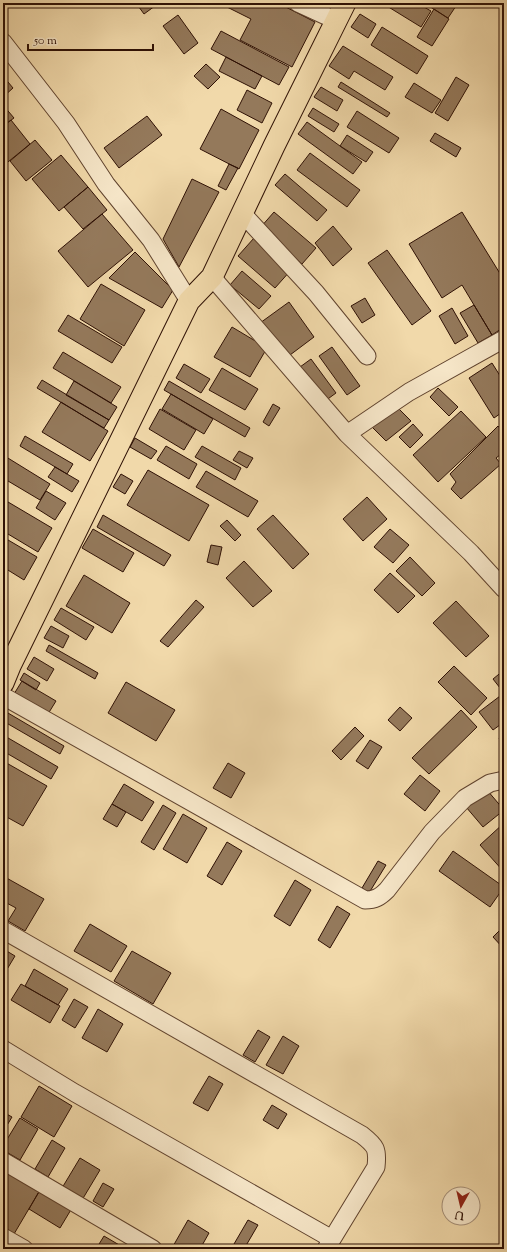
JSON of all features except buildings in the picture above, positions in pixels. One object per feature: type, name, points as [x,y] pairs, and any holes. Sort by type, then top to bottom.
[{"type":"main road","points":[[5,670],[189,302],[212,276],[340,11]]},
{"type":"street","points":[[298,3],[340,11]]},
{"type":"street","points":[[3,42],[66,123],[106,184],[151,240],[189,302]]},
{"type":"street","points":[[242,213],[316,293],[367,356]]},
{"type":"street","points":[[212,276],[347,434],[471,553],[504,589]]},
{"type":"street","points":[[347,434],[409,392],[504,339]]},
{"type":"street","points":[[3,696],[365,900],[372,900],[379,897],[387,890],[432,832],[465,798],[490,783],[504,780]]},
{"type":"street","points":[[3,930],[355,1131],[372,1143],[378,1153],[376,1167],[329,1244],[3,1049]]},
{"type":"street","points":[[3,1161],[153,1249]]},
{"type":"street","points":[[3,1237],[24,1249]]}]
